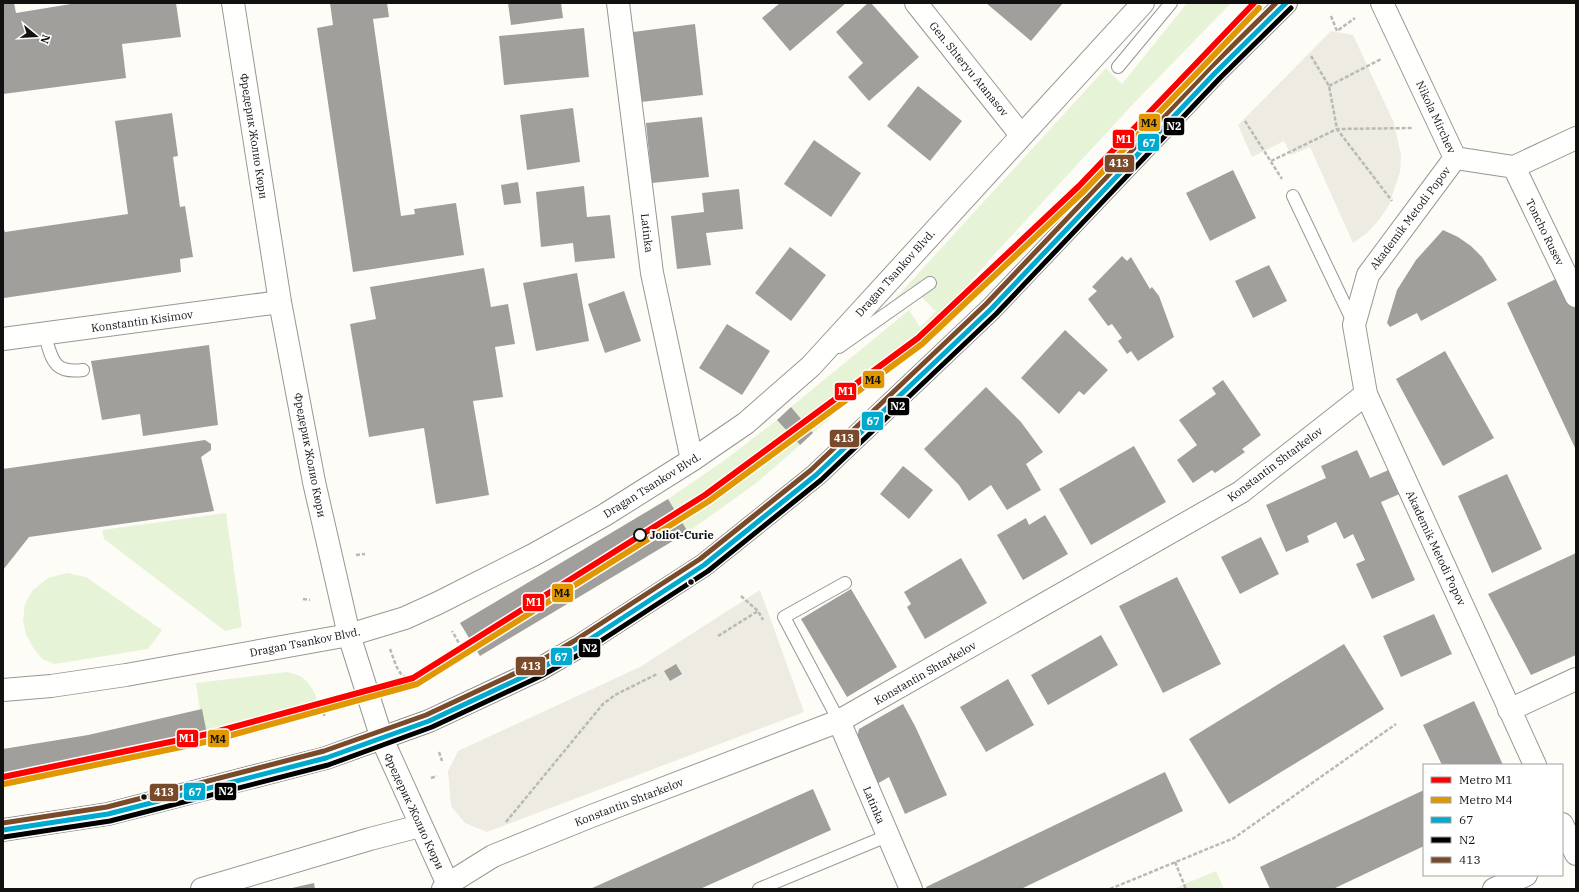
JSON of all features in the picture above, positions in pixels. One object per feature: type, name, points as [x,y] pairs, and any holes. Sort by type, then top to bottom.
[{"type":"main road","points":[[3,830],[108,814],[326,758],[429,721],[538,670],[578,648],[704,565],[810,480],[991,309],[1215,73],[1286,3]]},
{"type":"street","name":"Фредерик Жолио Кюри","points":[[233,3],[280,302],[316,489],[349,635],[382,739],[447,887]]},
{"type":"street","name":"Latinka","points":[[618,3],[652,273],[692,460]]},
{"type":"street","name":"Gen. Shteryu Atanasov","points":[[916,3],[1021,135]]},
{"type":"street","name":"Dragan Tsankov Blvd.","points":[[3,690],[50,686],[126,675],[349,635],[405,618],[533,555],[603,516],[692,460],[746,423],[809,368],[1143,3]]},
{"type":"street","name":"Nikola Mirchev","points":[[1382,3],[1455,158],[1514,167]]},
{"type":"street","points":[[1514,167],[1576,138]]},
{"type":"street","name":"Akademik Metodi Popov","points":[[1455,158],[1368,275],[1354,326],[1366,394],[1535,764]]},
{"type":"street","name":"Toncho Rusev","points":[[1514,167],[1576,296]]},
{"type":"street","name":"Konstantin Kisimov","points":[[3,339],[280,302]]},
{"type":"street","name":"Konstantin Shtarkelov","points":[[447,887],[493,856],[839,721],[1241,492],[1366,394]]},
{"type":"street","points":[[1509,710],[1576,679]]},
{"type":"street","name":"Latinka","points":[[839,721],[911,889]]},
{"type":"street","points":[[202,889],[370,839],[420,826]]},
{"type":"street","points":[[1563,827],[1571,855]]},
{"type":"street","points":[[1494,889],[1524,876]]},
{"type":"lane","points":[[1118,67],[1171,3]]},
{"type":"lane","name":"Akademik Metodi Popov","points":[[1294,196],[1354,326]]},
{"type":"lane","points":[[809,368],[930,283]]},
{"type":"lane","points":[[44,334],[52,360],[58,368],[71,372],[83,370]]},
{"type":"lane","points":[[839,721],[784,617],[845,582]]},
{"type":"lane","points":[[759,889],[887,836]]},
{"type":"path","points":[[1331,16],[1338,31],[1355,18]]},
{"type":"path","points":[[1330,86],[1404,48]]},
{"type":"path","points":[[1311,56],[1330,86],[1337,128],[1386,193]]},
{"type":"path","points":[[1245,120],[1271,161],[1337,128],[1441,127]]},
{"type":"path","points":[[649,539],[656,535],[654,532]]},
{"type":"path","points":[[303,598],[310,600]]},
{"type":"path","points":[[718,636],[758,611]]},
{"type":"path","points":[[390,646],[401,674],[414,677],[432,670],[464,652],[452,631]]},
{"type":"path","points":[[504,825],[603,704],[615,695],[657,674]]},
{"type":"path","points":[[414,677],[418,688]]},
{"type":"path","points":[[324,712],[324,718]]},
{"type":"path","points":[[1110,889],[1234,838],[1396,724]]},
{"type":"path","points":[[439,752],[442,761]]},
{"type":"path","points":[[431,778],[437,776]]},
{"type":"path","points":[[1175,862],[1186,889]]},
{"type":"green space","points":[[1187,3],[1231,3],[1134,103],[993,256],[925,334],[813,433],[791,407],[909,310],[920,327],[936,311],[911,287],[893,301],[1106,68],[1122,84]]},
{"type":"green space","points":[[777,420],[800,445],[755,484],[688,532],[668,499],[722,462]]},
{"type":"green space","points":[[226,513],[242,627],[225,631],[104,539],[102,530]]},
{"type":"green space","points":[[67,573],[86,577],[162,630],[148,649],[55,664],[42,659],[34,649],[26,634],[23,620],[25,604],[33,590],[48,578]]},
{"type":"green space","points":[[287,672],[300,676],[311,687],[318,703],[317,713],[262,732],[209,744],[199,705],[196,683]]},
{"type":"green space","points":[[1216,871],[1224,889],[1173,889]]},
{"type":"shaded area","points":[[1331,31],[1353,35],[1394,123],[1401,155],[1400,172],[1389,205],[1379,220],[1367,233],[1353,243],[1310,147],[1291,155],[1284,141],[1252,157],[1238,125]]},
{"type":"shaded area","points":[[760,590],[804,712],[487,832],[465,823],[451,806],[448,771],[458,751],[640,667]]},
{"type":"building","points":[[3,3],[14,3],[16,13],[77,3],[176,3],[181,37],[122,44],[126,78],[3,94]]},
{"type":"building","points":[[330,3],[387,3],[389,17],[373,19],[401,216],[415,214],[414,209],[456,203],[464,255],[353,272],[317,28],[333,25]]},
{"type":"building","points":[[508,3],[561,3],[563,18],[511,25]]},
{"type":"building","points":[[780,3],[846,3],[790,51],[762,18]]},
{"type":"building","points":[[868,3],[871,3],[919,57],[869,101],[848,77],[863,63],[836,32]]},
{"type":"building","points":[[986,3],[1063,3],[1031,41]]},
{"type":"building","points":[[695,24],[703,95],[641,102],[633,32]]},
{"type":"building","points":[[584,28],[589,77],[504,85],[499,36]]},
{"type":"building","points":[[918,86],[962,121],[930,161],[887,126]]},
{"type":"building","points":[[573,108],[580,162],[527,170],[520,115]]},
{"type":"building","points":[[172,113],[178,156],[173,157],[180,207],[185,206],[193,257],[180,259],[181,272],[4,298],[3,227],[5,232],[128,214],[115,121]]},
{"type":"building","points":[[702,117],[709,177],[652,183],[646,123]]},
{"type":"building","points":[[814,140],[861,173],[831,217],[784,184]]},
{"type":"building","points":[[1233,170],[1256,218],[1210,241],[1186,193]]},
{"type":"building","points":[[518,182],[521,203],[504,205],[501,185]]},
{"type":"building","points":[[584,186],[587,217],[610,215],[615,258],[575,262],[573,243],[541,247],[536,192]]},
{"type":"building","points":[[739,189],[743,229],[706,233],[711,265],[677,269],[671,216],[704,212],[702,193]]},
{"type":"building","points":[[1443,230],[1458,237],[1471,246],[1482,257],[1497,280],[1421,321],[1417,313],[1390,327],[1387,323],[1397,290],[1416,260]]},
{"type":"building","points":[[790,247],[826,275],[791,321],[755,293]]},
{"type":"building","points":[[1122,256],[1127,261],[1131,257],[1150,289],[1152,287],[1159,296],[1174,337],[1138,361],[1131,351],[1127,354],[1118,341],[1122,338],[1112,324],[1108,326],[1088,299],[1097,291],[1092,287]]},
{"type":"building","points":[[1269,265],[1287,301],[1253,318],[1235,281]]},
{"type":"building","points":[[484,268],[491,307],[508,304],[515,344],[495,347],[503,397],[473,401],[489,495],[436,504],[424,428],[369,437],[350,324],[376,319],[370,287]]},
{"type":"building","points":[[577,273],[589,341],[536,351],[523,283]]},
{"type":"building","points":[[1560,277],[1576,309],[1576,450],[1507,303]]},
{"type":"building","points":[[624,291],[641,341],[605,353],[588,304]]},
{"type":"building","points":[[727,324],[770,351],[742,395],[699,368]]},
{"type":"building","points":[[1065,330],[1108,370],[1084,395],[1079,391],[1059,414],[1021,378]]},
{"type":"building","points":[[209,345],[218,425],[143,436],[140,414],[102,420],[91,361]]},
{"type":"building","points":[[1445,351],[1494,438],[1443,466],[1396,379]]},
{"type":"building","points":[[1223,380],[1261,435],[1242,449],[1245,452],[1215,473],[1212,470],[1193,483],[1177,460],[1197,445],[1179,420],[1216,394],[1212,388]]},
{"type":"building","points":[[986,387],[1021,422],[1043,452],[1026,464],[1041,490],[1007,510],[991,485],[969,501],[959,485],[924,449]]},
{"type":"building","points":[[791,407],[813,433],[800,445],[777,420]]},
{"type":"building","points":[[205,440],[211,444],[211,450],[201,457],[214,511],[29,537],[3,570],[3,469]]},
{"type":"building","points":[[1134,446],[1166,502],[1091,545],[1059,489]]},
{"type":"building","points":[[1357,450],[1370,478],[1391,469],[1402,493],[1381,502],[1415,580],[1372,599],[1356,564],[1365,560],[1353,534],[1344,539],[1336,522],[1307,536],[1309,542],[1286,552],[1266,505],[1326,478],[1321,466]]},
{"type":"building","points":[[903,466],[933,490],[909,519],[880,494]]},
{"type":"building","points":[[1507,474],[1542,549],[1492,573],[1458,496]]},
{"type":"building","points":[[668,499],[688,532],[480,656],[460,623]]},
{"type":"building","points":[[1045,515],[1068,554],[1023,580],[997,535],[1026,518],[1029,525]]},
{"type":"building","points":[[1261,537],[1279,574],[1240,594],[1221,557]]},
{"type":"building","points":[[1576,553],[1576,655],[1531,675],[1488,594]]},
{"type":"building","points":[[961,558],[987,603],[925,639],[907,607],[911,604],[904,592]]},
{"type":"building","points":[[1177,577],[1221,664],[1163,693],[1119,606]]},
{"type":"building","points":[[851,589],[897,667],[847,697],[801,619]]},
{"type":"building","points":[[1434,614],[1452,654],[1401,677],[1383,636]]},
{"type":"building","points":[[1101,635],[1118,665],[1048,705],[1031,675]]},
{"type":"building","points":[[1344,644],[1384,709],[1229,804],[1189,739]]},
{"type":"building","points":[[676,664],[682,674],[670,681],[664,671]]},
{"type":"building","points":[[1008,679],[1034,725],[986,752],[960,707]]},
{"type":"building","points":[[1474,701],[1503,764],[1442,764],[1423,725]]},
{"type":"building","points":[[903,704],[915,726],[947,795],[905,814],[889,777],[877,784],[855,746],[859,729]]},
{"type":"building","points":[[202,709],[209,744],[95,769],[3,786],[3,749],[88,735]]},
{"type":"building","points":[[1165,772],[1183,811],[1021,889],[927,889],[926,887]]},
{"type":"building","points":[[813,789],[831,830],[700,889],[590,889]]},
{"type":"building","points":[[1423,790],[1423,846],[1333,889],[1270,889],[1260,867]]},
{"type":"building","points":[[314,883],[315,889],[292,889],[292,888]]},
{"type":"metro line","name":"M1","points":[[3,777],[208,734],[413,678],[705,495],[918,338],[1079,186],[1254,3]]},
{"type":"metro line","name":"M4","points":[[4,784],[210,741],[417,684],[709,501],[922,344],[1084,191],[1259,8]]},
{"type":"transit line","name":"413","points":[[3,823],[107,807],[324,751],[426,715],[535,664],[574,641],[700,559],[811,470],[986,304],[1210,68],[1276,3]]},
{"type":"transit line","name":"67","points":[[3,830],[108,814],[326,758],[429,721],[538,670],[578,647],[704,565],[816,475],[991,309],[1215,73],[1286,3]]},
{"type":"transit line","name":"N2","points":[[4,837],[110,821],[328,765],[432,727],[541,676],[582,653],[708,571],[821,480],[996,314],[1220,78],[1291,8]]},
{"type":"place","name":"Joliot-Curie","points":[[640,535]]}]
